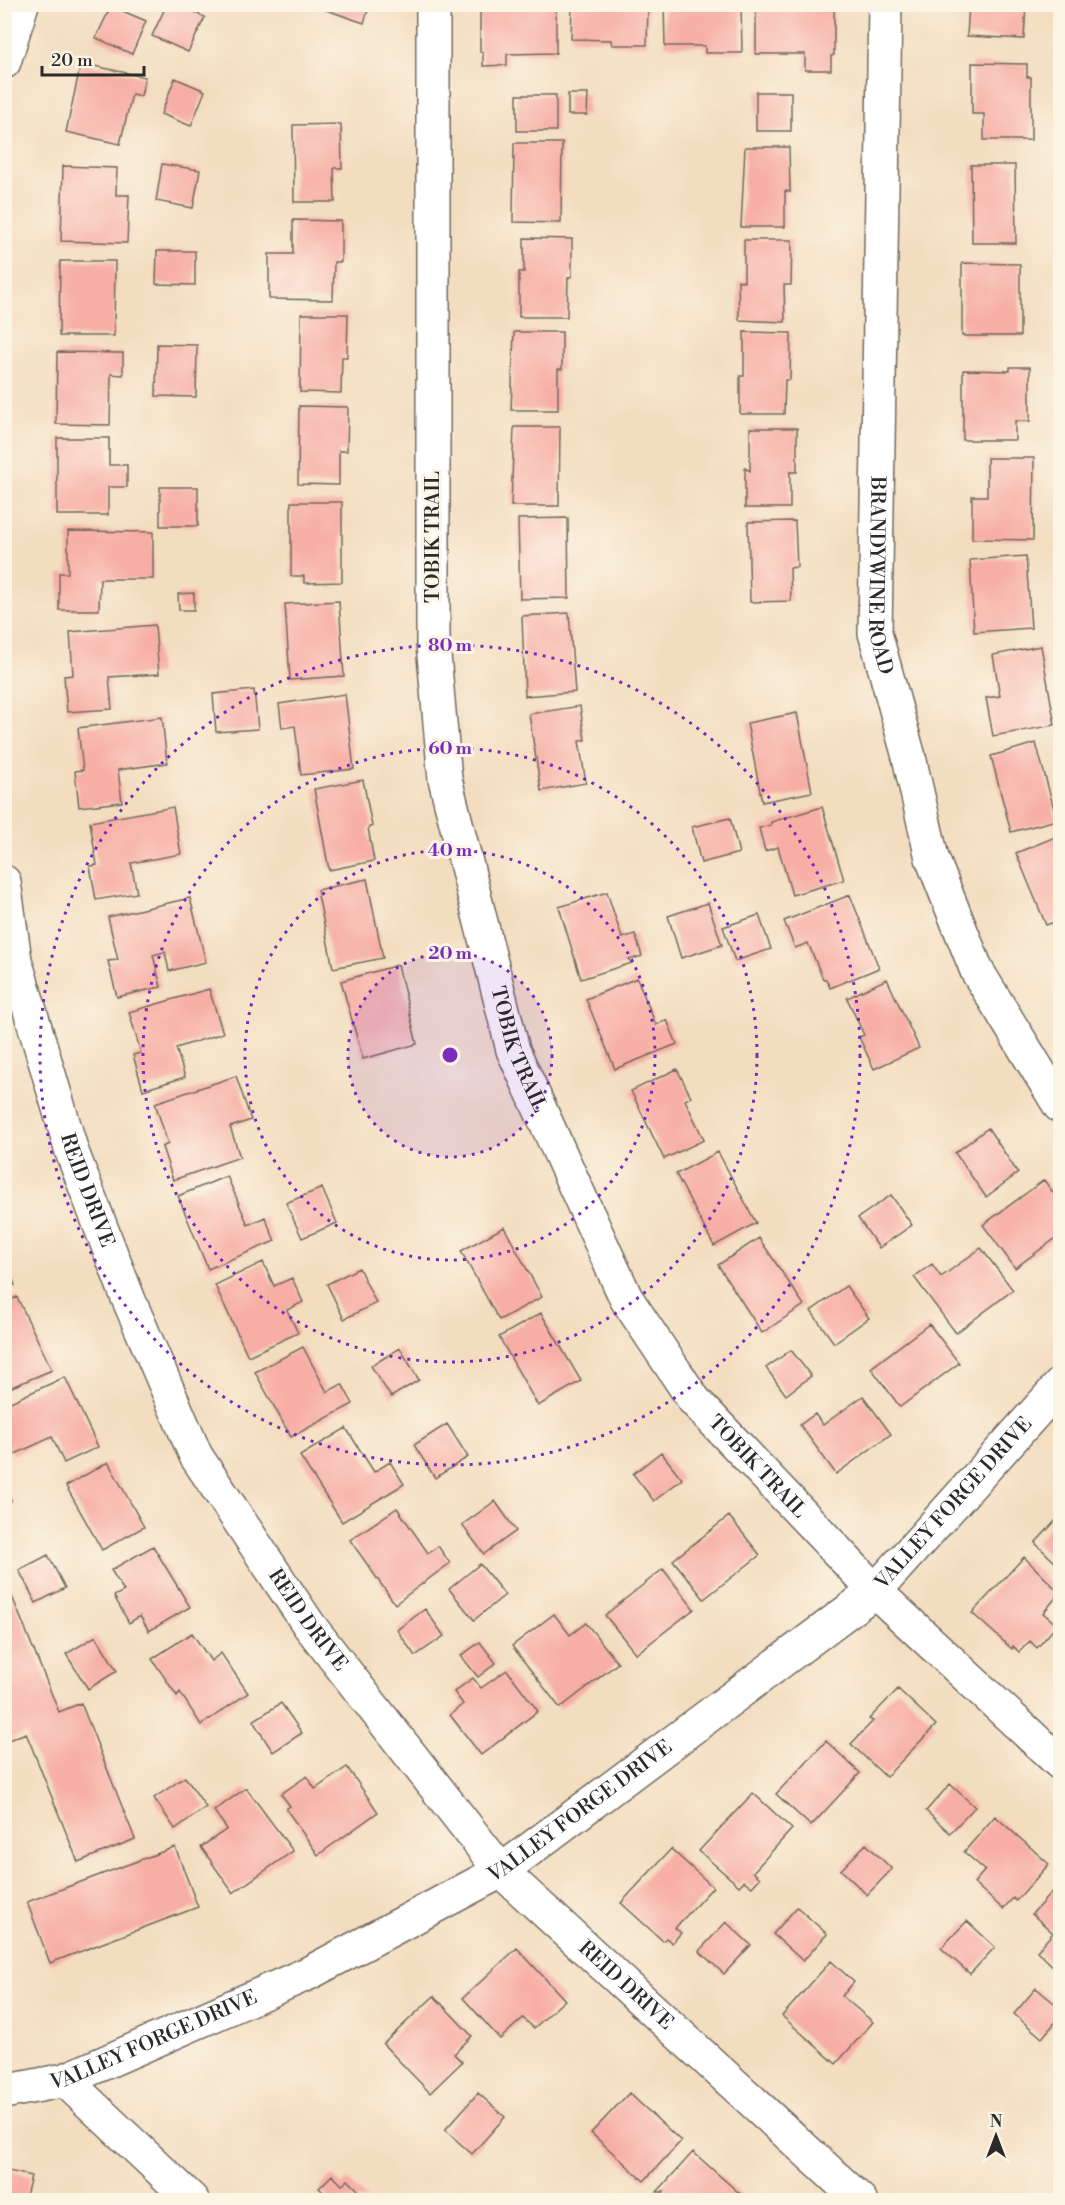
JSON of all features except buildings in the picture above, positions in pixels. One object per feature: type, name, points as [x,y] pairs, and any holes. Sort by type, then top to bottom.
[{"type":"street","points":[[4,62],[22,4]]},
{"type":"street","name":"TOBIK TRAIL","points":[[434,4],[434,644],[445,779],[513,1050],[626,1298],[694,1400],[875,1591],[1060,1763]]},
{"type":"street","name":"BRANDYWINE ROAD","points":[[885,4],[875,633],[909,757],[932,858],[977,971],[1060,1106]]},
{"type":"street","name":"REID DRIVE","points":[[4,882],[15,960],[72,1152],[128,1298],[196,1456],[309,1625],[501,1871],[860,2200]]},
{"type":"street","name":"VALLEY FORGE DRIVE","points":[[4,2092],[65,2080],[309,1973],[501,1871],[875,1591],[1060,1385]]},
{"type":"street","points":[[65,2080],[192,2200]]}]
